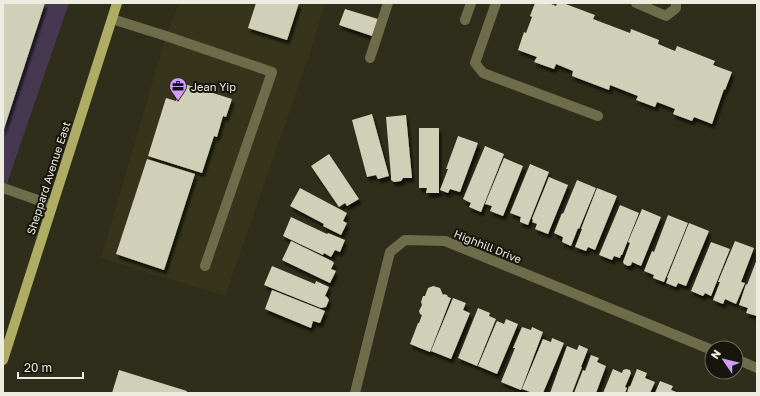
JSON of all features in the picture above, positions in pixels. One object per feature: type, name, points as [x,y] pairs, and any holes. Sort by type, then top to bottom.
[{"type":"main road","name":"Sheppard Avenue East","points":[[3,360],[117,3]]},
{"type":"street","points":[[370,58],[388,3]]},
{"type":"street","points":[[465,20],[471,3]]},
{"type":"street","points":[[496,3],[475,64],[483,73],[598,116]]},
{"type":"street","points":[[636,3],[666,16],[676,8],[676,3]]},
{"type":"street","points":[[112,19],[272,72],[205,266]]},
{"type":"street","points":[[3,188],[52,205]]},
{"type":"street","name":"Highhill Drive","points":[[355,393],[390,252],[405,240],[445,241],[704,347]]},
{"type":"street","points":[[744,362],[757,368]]},
{"type":"shaded area","points":[[3,3],[69,3],[3,195]]},
{"type":"shaded area","points":[[179,3],[325,3],[310,53],[225,296],[101,258],[166,36]]},
{"type":"building","points":[[3,3],[45,3],[3,132]]},
{"type":"building","points":[[256,3],[299,3],[287,40],[248,28]]},
{"type":"building","points":[[535,3],[549,3],[556,6],[557,3],[563,3],[595,15],[593,19],[630,33],[631,29],[659,40],[658,44],[675,51],[677,46],[715,61],[713,65],[732,72],[725,90],[724,89],[712,124],[694,117],[692,121],[673,114],[675,109],[657,102],[655,107],[636,100],[638,96],[610,85],[609,90],[572,76],[573,71],[556,64],[554,69],[534,62],[537,57],[518,50],[524,32],[526,33],[532,17],[530,16]]},
{"type":"building","points":[[345,9],[378,19],[372,36],[339,25]]},
{"type":"building","points":[[181,83],[232,99],[226,117],[223,116],[217,137],[214,136],[202,173],[148,156],[166,98],[176,101]]},
{"type":"building","points":[[372,114],[389,176],[378,179],[376,175],[367,177],[352,120]]},
{"type":"building","points":[[406,115],[412,178],[403,178],[401,181],[394,182],[391,180],[386,117]]},
{"type":"building","points":[[419,128],[439,128],[439,193],[426,193],[427,188],[419,188]]},
{"type":"building","points":[[458,136],[478,143],[460,192],[450,189],[448,193],[440,190]]},
{"type":"building","points":[[485,146],[504,154],[481,212],[469,207],[471,203],[463,199]]},
{"type":"building","points":[[329,154],[359,199],[347,206],[345,203],[339,207],[311,166]]},
{"type":"building","points":[[504,158],[523,166],[503,216],[490,211],[492,206],[485,204]]},
{"type":"building","points":[[147,159],[195,174],[164,270],[116,254]]},
{"type":"building","points":[[530,164],[549,172],[528,225],[520,222],[521,217],[510,213]]},
{"type":"building","points":[[549,177],[568,185],[548,234],[535,229],[537,224],[532,222],[532,219]]},
{"type":"building","points":[[577,180],[596,188],[571,246],[562,242],[563,237],[554,233]]},
{"type":"building","points":[[300,188],[347,213],[343,221],[347,223],[341,235],[290,206]]},
{"type":"building","points":[[597,188],[617,196],[595,250],[588,247],[586,251],[575,247]]},
{"type":"building","points":[[620,205],[639,213],[622,255],[620,258],[614,256],[612,260],[599,255]]},
{"type":"building","points":[[642,209],[661,217],[641,266],[632,262],[631,265],[628,266],[623,262],[630,243],[628,242]]},
{"type":"building","points":[[668,215],[688,223],[664,282],[653,278],[654,275],[644,271],[652,251],[654,252]]},
{"type":"building","points":[[291,217],[327,234],[328,233],[345,240],[340,252],[335,250],[331,257],[324,253],[323,255],[283,236]]},
{"type":"building","points":[[689,223],[709,231],[686,286],[678,283],[676,287],[666,283],[667,278]]},
{"type":"building","points":[[291,241],[334,263],[331,269],[336,271],[330,283],[282,260]]},
{"type":"building","points":[[735,241],[754,248],[741,282],[745,283],[736,304],[725,299],[723,304],[713,300],[720,282],[718,282]]},
{"type":"building","points":[[711,242],[730,249],[711,296],[705,293],[703,296],[691,291]]},
{"type":"building","points":[[757,259],[757,316],[746,313],[748,308],[739,305]]},
{"type":"building","points":[[272,266],[315,284],[316,281],[329,287],[325,296],[329,300],[326,307],[321,308],[264,285]]},
{"type":"building","points":[[433,286],[440,288],[443,295],[447,295],[451,298],[430,352],[410,344],[422,315],[419,311],[422,305],[421,302],[423,296],[425,296],[428,288]]},
{"type":"building","points":[[272,290],[325,311],[320,323],[313,321],[311,328],[265,309]]},
{"type":"building","points":[[453,298],[466,303],[463,310],[470,313],[451,359],[431,351]]},
{"type":"building","points":[[478,308],[490,313],[489,316],[496,319],[477,366],[458,358]]},
{"type":"building","points":[[506,319],[518,324],[497,374],[478,366],[497,321],[504,324]]},
{"type":"building","points":[[522,327],[531,330],[532,327],[543,332],[521,390],[501,382]]},
{"type":"building","points":[[552,338],[564,343],[543,393],[533,393],[522,389],[543,339],[551,342]]},
{"type":"building","points":[[579,345],[588,349],[572,393],[550,393],[567,346],[577,350]]},
{"type":"building","points":[[591,355],[599,358],[597,362],[606,366],[596,393],[574,393],[583,370],[585,371]]},
{"type":"building","points":[[613,369],[622,373],[623,370],[630,370],[631,373],[625,387],[627,388],[625,393],[603,393]]},
{"type":"building","points":[[637,369],[647,373],[645,378],[655,382],[650,393],[627,393]]},
{"type":"building","points":[[119,370],[187,391],[186,393],[112,393]]},
{"type":"building","points":[[660,381],[673,386],[671,390],[679,393],[655,393]]},
{"type":"place","name":"Jean Yip","points":[[178,101]]}]
